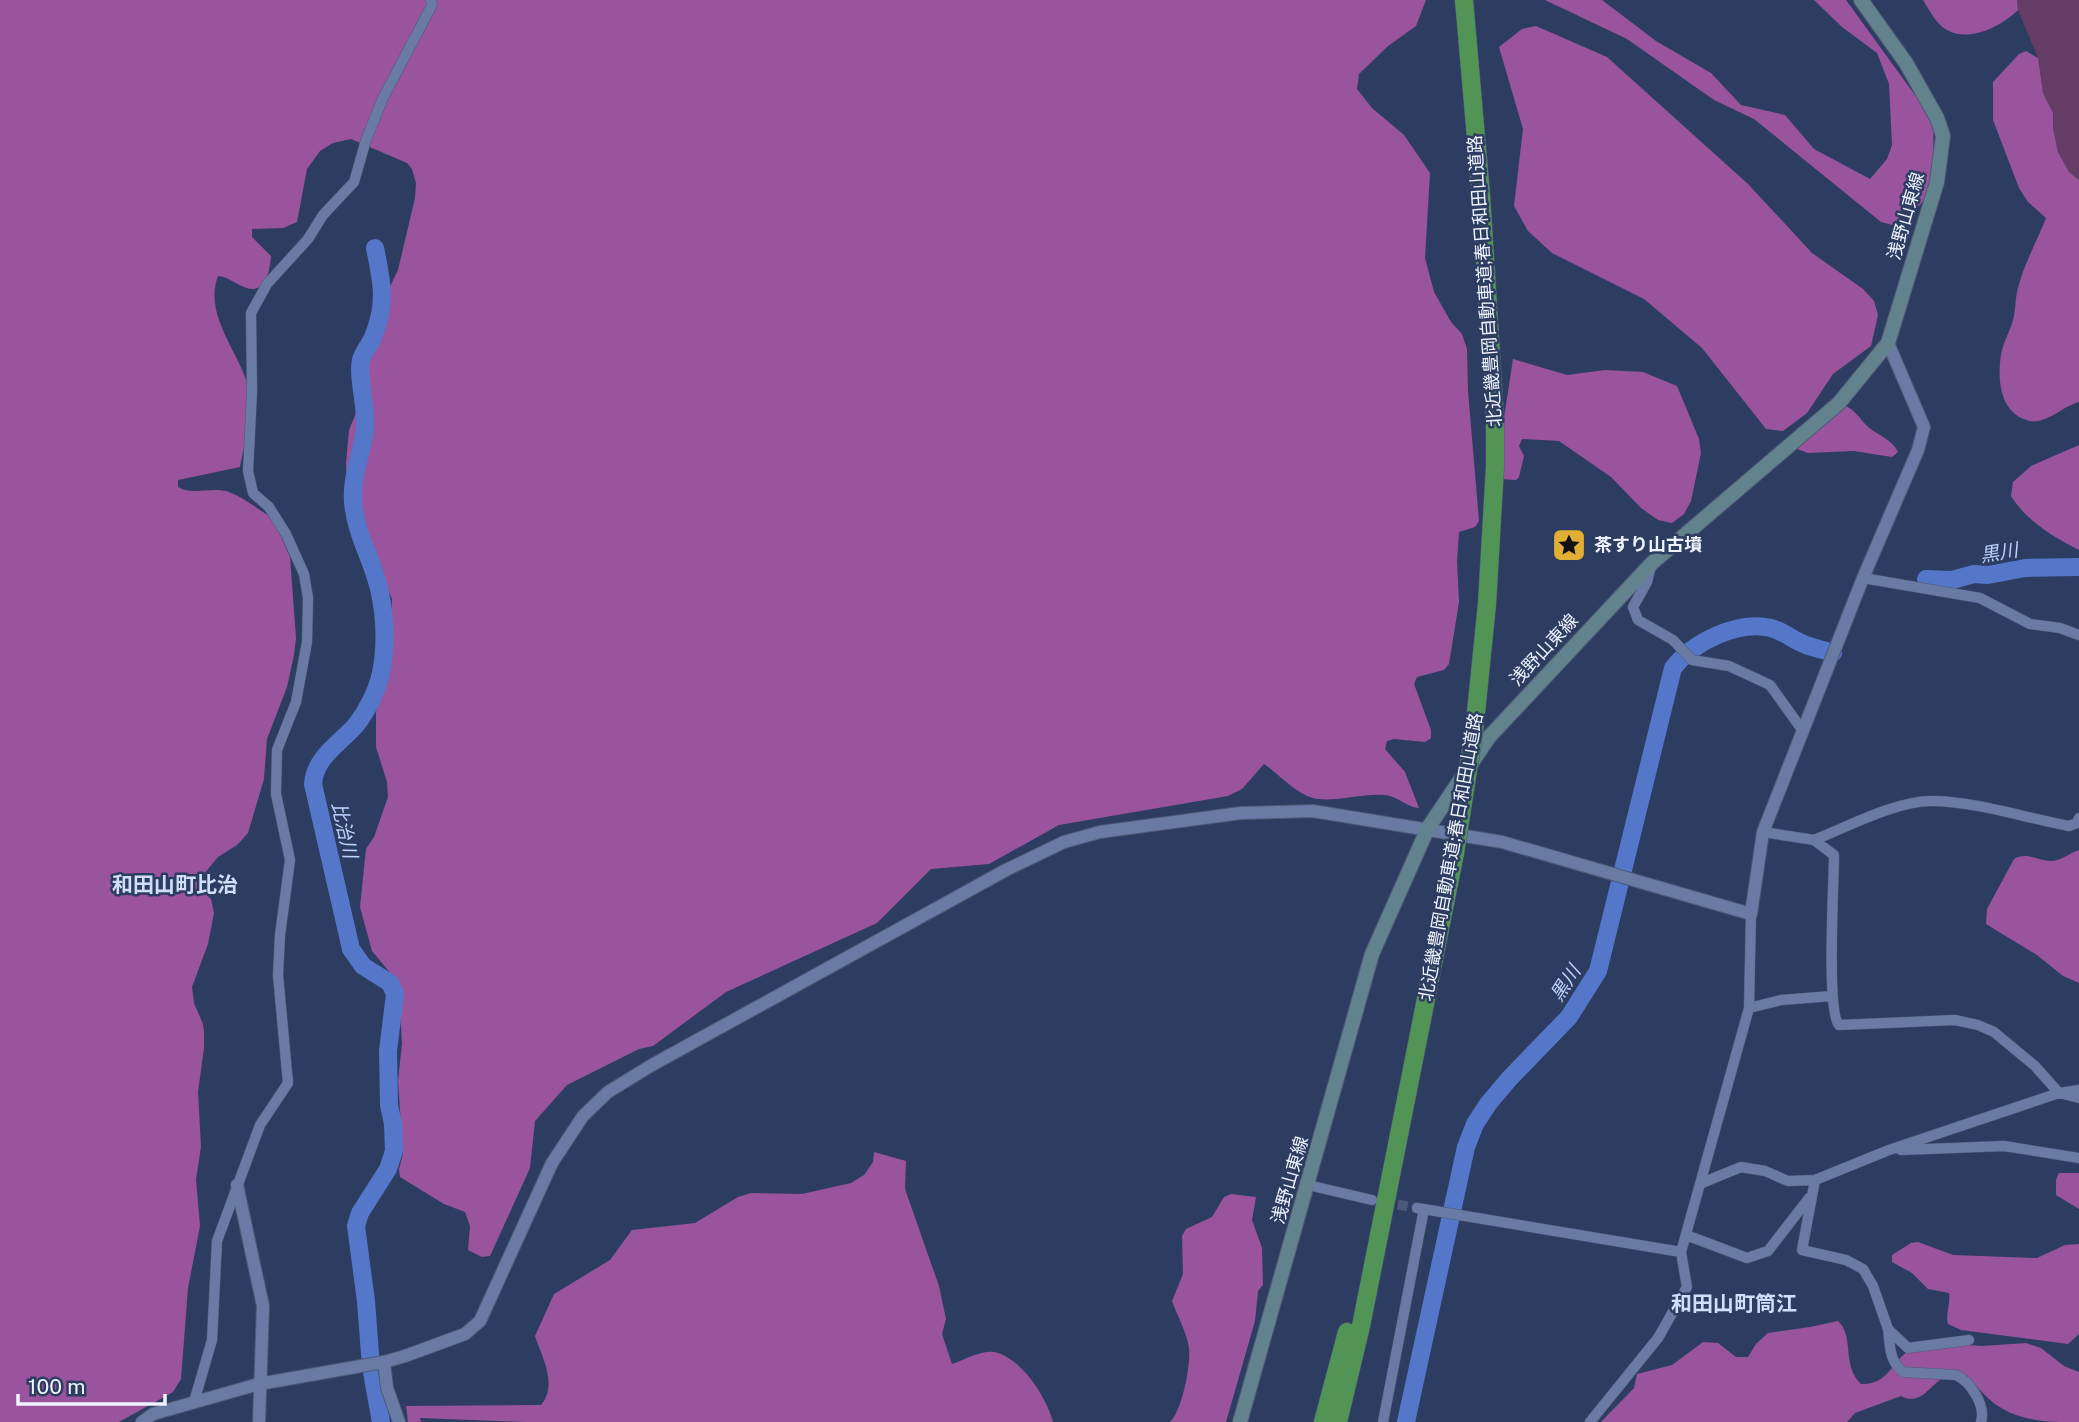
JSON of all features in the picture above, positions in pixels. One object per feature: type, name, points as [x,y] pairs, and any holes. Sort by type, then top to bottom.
[{"type":"highway","name":"北近畿豊岡自動車道;春日和田山道路","points":[[1457,0],[1473,195],[1489,561]]},
{"type":"highway","name":"北近畿豊岡自動車道;春日和田山道路","points":[[1338,1422],[1361,1326],[1455,853],[1474,732],[1484,641],[1495,467],[1494,419],[1464,0]]},
{"type":"highway","name":"北近畿豊岡自動車道;春日和田山道路","points":[[1323,1422],[1395,1149]]},
{"type":"main road","name":"浅野山東線","points":[[1240,1422],[1373,954],[1428,828],[1489,737],[1652,563],[1839,403],[1888,342],[1937,183],[1943,136],[1937,118],[1906,62],[1861,0]]},
{"type":"street","points":[[194,1402],[212,1340],[217,1241],[260,1125],[288,1083],[278,975],[280,935],[290,860],[276,794],[277,750],[296,702],[307,642],[308,598],[304,574],[286,534],[269,507],[253,493],[248,471],[252,392],[251,313],[267,284],[308,239],[323,215],[354,182],[366,140],[383,98],[432,5],[430,0]]},
{"type":"street","points":[[1590,1422],[1658,1338],[1687,1287],[1681,1252],[1749,1008],[1751,914],[1763,832],[1863,578],[1918,450],[1924,427],[1888,342]]},
{"type":"street","points":[[1652,563],[1647,582],[1633,607],[1638,620],[1673,640],[1692,660],[1729,666],[1770,685],[1803,730]]},
{"type":"street","points":[[1863,578],[1980,598],[2030,624],[2060,628],[2079,635]]},
{"type":"street","points":[[1814,840],[1894,808],[1930,801],[2069,826],[2079,818]]},
{"type":"street","points":[[142,1422],[153,1414],[259,1384],[384,1362],[465,1334],[480,1321],[552,1163],[583,1116],[608,1092],[652,1065],[1006,870],[1065,842],[1100,832],[1241,813],[1313,811],[1502,842],[1751,914]]},
{"type":"street","points":[[1763,832],[1814,840],[1834,855],[1832,996],[1834,1019],[1839,1025],[1955,1020],[1978,1025],[1994,1032],[2035,1066],[2059,1093],[2079,1098]]},
{"type":"street","points":[[1749,1008],[1781,1000],[1832,996]]},
{"type":"street","points":[[1702,1183],[1741,1167],[1765,1171],[1788,1181],[1815,1180],[1889,1150],[2059,1093],[2079,1090]]},
{"type":"street","points":[[1889,1150],[2004,1146],[2079,1158]]},
{"type":"street","points":[[1815,1180],[1802,1250],[1846,1260],[1863,1269],[1873,1286],[1888,1329],[1896,1367],[1903,1372],[1956,1375],[1962,1378],[1983,1407],[1981,1422]]},
{"type":"street","points":[[237,1185],[263,1306],[259,1422]]},
{"type":"street","points":[[1308,1185],[1372,1200]]},
{"type":"street","points":[[1686,1235],[1747,1258],[1768,1251],[1812,1195]]},
{"type":"street","points":[[1383,1422],[1421,1209],[1681,1252]]},
{"type":"street","points":[[1888,1329],[1908,1348],[1969,1340]]},
{"type":"street","points":[[384,1362],[387,1388],[399,1422]]},
{"type":"shaded area","points":[[0,0],[1426,0],[1416,26],[1388,46],[1359,74],[1357,89],[1372,108],[1404,135],[1430,173],[1425,258],[1434,292],[1451,322],[1462,334],[1467,349],[1479,521],[1475,527],[1459,532],[1459,602],[1449,664],[1444,670],[1417,677],[1414,684],[1431,730],[1431,738],[1425,742],[1394,739],[1387,741],[1385,749],[1405,772],[1419,808],[1384,795],[1313,798],[1294,788],[1264,764],[1242,789],[1228,796],[1059,825],[989,864],[931,869],[877,923],[726,992],[653,1046],[639,1049],[567,1085],[535,1121],[530,1168],[490,1256],[482,1257],[468,1250],[470,1226],[465,1212],[444,1204],[400,1177],[403,1154],[398,1081],[402,1043],[399,997],[392,975],[372,951],[360,907],[366,849],[374,837],[388,797],[387,782],[376,747],[376,713],[379,690],[384,684],[388,669],[392,599],[361,530],[347,487],[346,463],[349,430],[358,408],[361,353],[398,270],[416,183],[407,163],[351,139],[333,143],[320,151],[307,169],[297,222],[283,228],[252,229],[252,237],[271,256],[268,275],[262,285],[251,289],[218,276],[215,292],[220,322],[251,398],[240,467],[178,480],[178,487],[184,490],[223,490],[234,494],[274,521],[290,557],[296,638],[287,687],[267,739],[264,779],[248,833],[237,845],[218,857],[198,881],[200,888],[211,899],[214,913],[208,944],[192,987],[194,1003],[204,1032],[198,1092],[201,1147],[196,1179],[200,1226],[188,1288],[181,1379],[173,1392],[119,1422],[0,1422]]},
{"type":"shaded area","points":[[1545,0],[1602,0],[1656,41],[1711,73],[1741,105],[1785,115],[1814,149],[1870,179],[1887,159],[1892,145],[1889,84],[1877,53],[1842,27],[1814,0],[1846,0],[1933,120],[1934,182],[1928,196],[1906,220],[1892,225],[1881,222],[1754,119],[1714,100],[1627,39]]},
{"type":"shaded area","points":[[1923,0],[2017,0],[2018,10],[1994,27],[1965,35],[1956,34],[1943,27]]},
{"type":"shaded area","points":[[2017,0],[2079,0],[2079,180],[2069,172],[2058,152],[2053,113],[2043,93],[2038,58],[2018,10]]},
{"type":"shaded area","points":[[1536,26],[1607,57],[1748,184],[1812,253],[1863,289],[1874,301],[1878,315],[1871,346],[1833,374],[1807,413],[1783,431],[1766,429],[1702,348],[1644,299],[1552,253],[1528,231],[1514,206],[1523,129],[1499,47],[1522,29]]},
{"type":"shaded area","points":[[2026,51],[2038,58],[2043,93],[2053,113],[2058,152],[2069,172],[2079,180],[2079,402],[2036,421],[2030,421],[2012,412],[2003,395],[2000,365],[2021,279],[2046,218],[2028,202],[2019,188],[1993,120],[1993,82],[2019,54]]},
{"type":"shaded area","points":[[1513,359],[1567,375],[1605,370],[1643,372],[1677,386],[1699,439],[1701,453],[1691,501],[1684,514],[1672,523],[1658,520],[1641,508],[1611,477],[1559,441],[1522,439],[1519,446],[1524,456],[1519,477],[1516,480],[1501,479],[1498,457]]},
{"type":"shaded area","points":[[1846,406],[1898,452],[1892,457],[1854,451],[1808,453],[1797,449]]},
{"type":"shaded area","points":[[2079,445],[2079,550],[2041,528],[2011,496],[2013,482],[2031,466]]},
{"type":"shaded area","points":[[2079,850],[2079,983],[2063,976],[2037,955],[1986,924],[1987,909],[2014,859],[2029,856],[2053,861]]},
{"type":"shaded area","points":[[874,1152],[906,1161],[905,1189],[939,1286],[946,1319],[942,1334],[952,1364],[983,1352],[1004,1355],[1031,1380],[1045,1402],[1053,1422],[526,1422],[420,1418],[421,1422],[408,1422],[406,1406],[541,1405],[546,1397],[548,1380],[535,1336],[554,1294],[610,1260],[632,1230],[695,1223],[738,1197],[751,1193],[802,1194],[851,1183],[864,1175],[873,1162]]},
{"type":"shaded area","points":[[2059,1173],[2079,1173],[2079,1209],[2056,1195]]},
{"type":"shaded area","points":[[1231,1194],[1256,1197],[1252,1220],[1262,1248],[1263,1285],[1258,1291],[1255,1321],[1226,1422],[1170,1422],[1182,1398],[1189,1356],[1186,1336],[1172,1301],[1183,1274],[1182,1236],[1186,1229],[1212,1217],[1224,1197]]},
{"type":"shaded area","points":[[1918,1242],[1953,1255],[2037,1258],[2065,1245],[2079,1244],[2079,1334],[2068,1344],[1961,1330],[1948,1324],[1949,1293],[1928,1289],[1912,1273],[1892,1262],[1892,1255],[1911,1243]]},
{"type":"shaded area","points":[[1838,1321],[1846,1335],[1851,1368],[1861,1384],[1883,1377],[1907,1352],[1952,1344],[1982,1346],[2026,1343],[2041,1348],[2064,1366],[2079,1372],[2079,1422],[2047,1421],[2017,1415],[1994,1403],[1965,1375],[1948,1375],[1919,1397],[1914,1399],[1901,1396],[1855,1413],[1847,1422],[1601,1422],[1634,1388],[1637,1374],[1672,1365],[1703,1342],[1718,1343],[1736,1357],[1748,1357],[1756,1344],[1768,1333]]},
{"type":"waterway","name":"比治川","points":[[375,248],[382,303],[373,337],[363,354],[360,366],[365,429],[353,502],[356,522],[376,578],[381,601],[383,662],[377,687],[368,707],[356,725],[323,758],[313,784],[351,949],[363,966],[390,983],[395,994],[388,1051],[389,1105],[394,1151],[388,1169],[360,1213],[356,1226],[371,1367],[381,1422]]},
{"type":"waterway","name":"黒川","points":[[1926,579],[1952,580],[1974,574],[1988,575],[2025,568],[2079,567]]},
{"type":"waterway","name":"黒川","points":[[1406,1422],[1466,1147],[1475,1124],[1488,1104],[1569,1017],[1598,971],[1673,668],[1704,642],[1717,635],[1745,627],[1771,628],[1802,643],[1833,653]]},
{"type":"tunnel","points":[[1383,1202],[1417,1208]]},
{"type":"place","name":"茶すり山古墳","points":[[1569,545]]},
{"type":"district","name":"和田山町比治","points":[[175,885]]},
{"type":"district","name":"和田山町筒江","points":[[1734,1304]]}]
